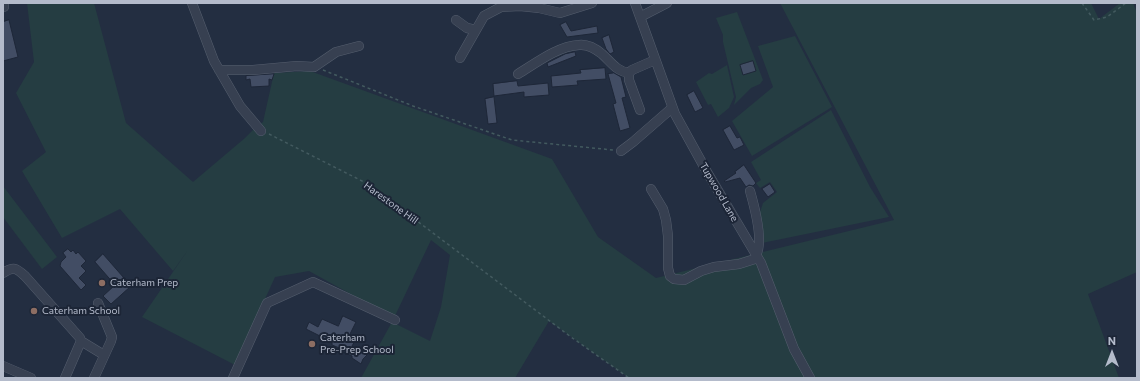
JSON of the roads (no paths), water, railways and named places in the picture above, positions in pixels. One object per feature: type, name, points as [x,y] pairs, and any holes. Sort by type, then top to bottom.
[{"type":"street","points":[[192,3],[214,61],[240,106],[262,131]]},
{"type":"street","points":[[460,58],[484,16],[501,7],[520,6],[539,8],[560,13],[592,3]]},
{"type":"street","name":"Tupwood Lane","points":[[635,3],[672,108],[706,172],[761,263],[794,349],[810,378]]},
{"type":"street","points":[[640,17],[667,3]]},
{"type":"street","points":[[456,20],[467,28],[476,30]]},
{"type":"street","points":[[518,74],[561,49],[580,45],[590,46],[622,72],[628,74]]},
{"type":"street","points":[[219,70],[253,70],[297,66],[314,67],[336,52],[360,46]]},
{"type":"street","points":[[640,110],[628,80],[628,74],[632,70],[655,60]]},
{"type":"street","points":[[621,151],[672,108]]},
{"type":"street","points":[[651,189],[663,209],[666,220],[668,236],[668,268],[670,276],[674,279],[684,280],[701,271],[714,267],[739,264],[757,256],[759,242],[756,214],[750,192]]},
{"type":"street","points":[[3,272],[14,268],[17,269],[80,338],[81,342],[104,355]]},
{"type":"street","points":[[233,378],[267,303],[313,282],[395,320]]},
{"type":"street","points":[[94,378],[112,337],[98,303]]},
{"type":"street","points":[[66,378],[81,342]]},
{"type":"street","points":[[3,366],[31,378]]},
{"type":"place","name":"Caterham Prep","points":[[102,283]]},
{"type":"place","name":"Caterham School","points":[[34,311]]},
{"type":"place","name":"Caterham Pre-Prep School","points":[[312,344]]}]
